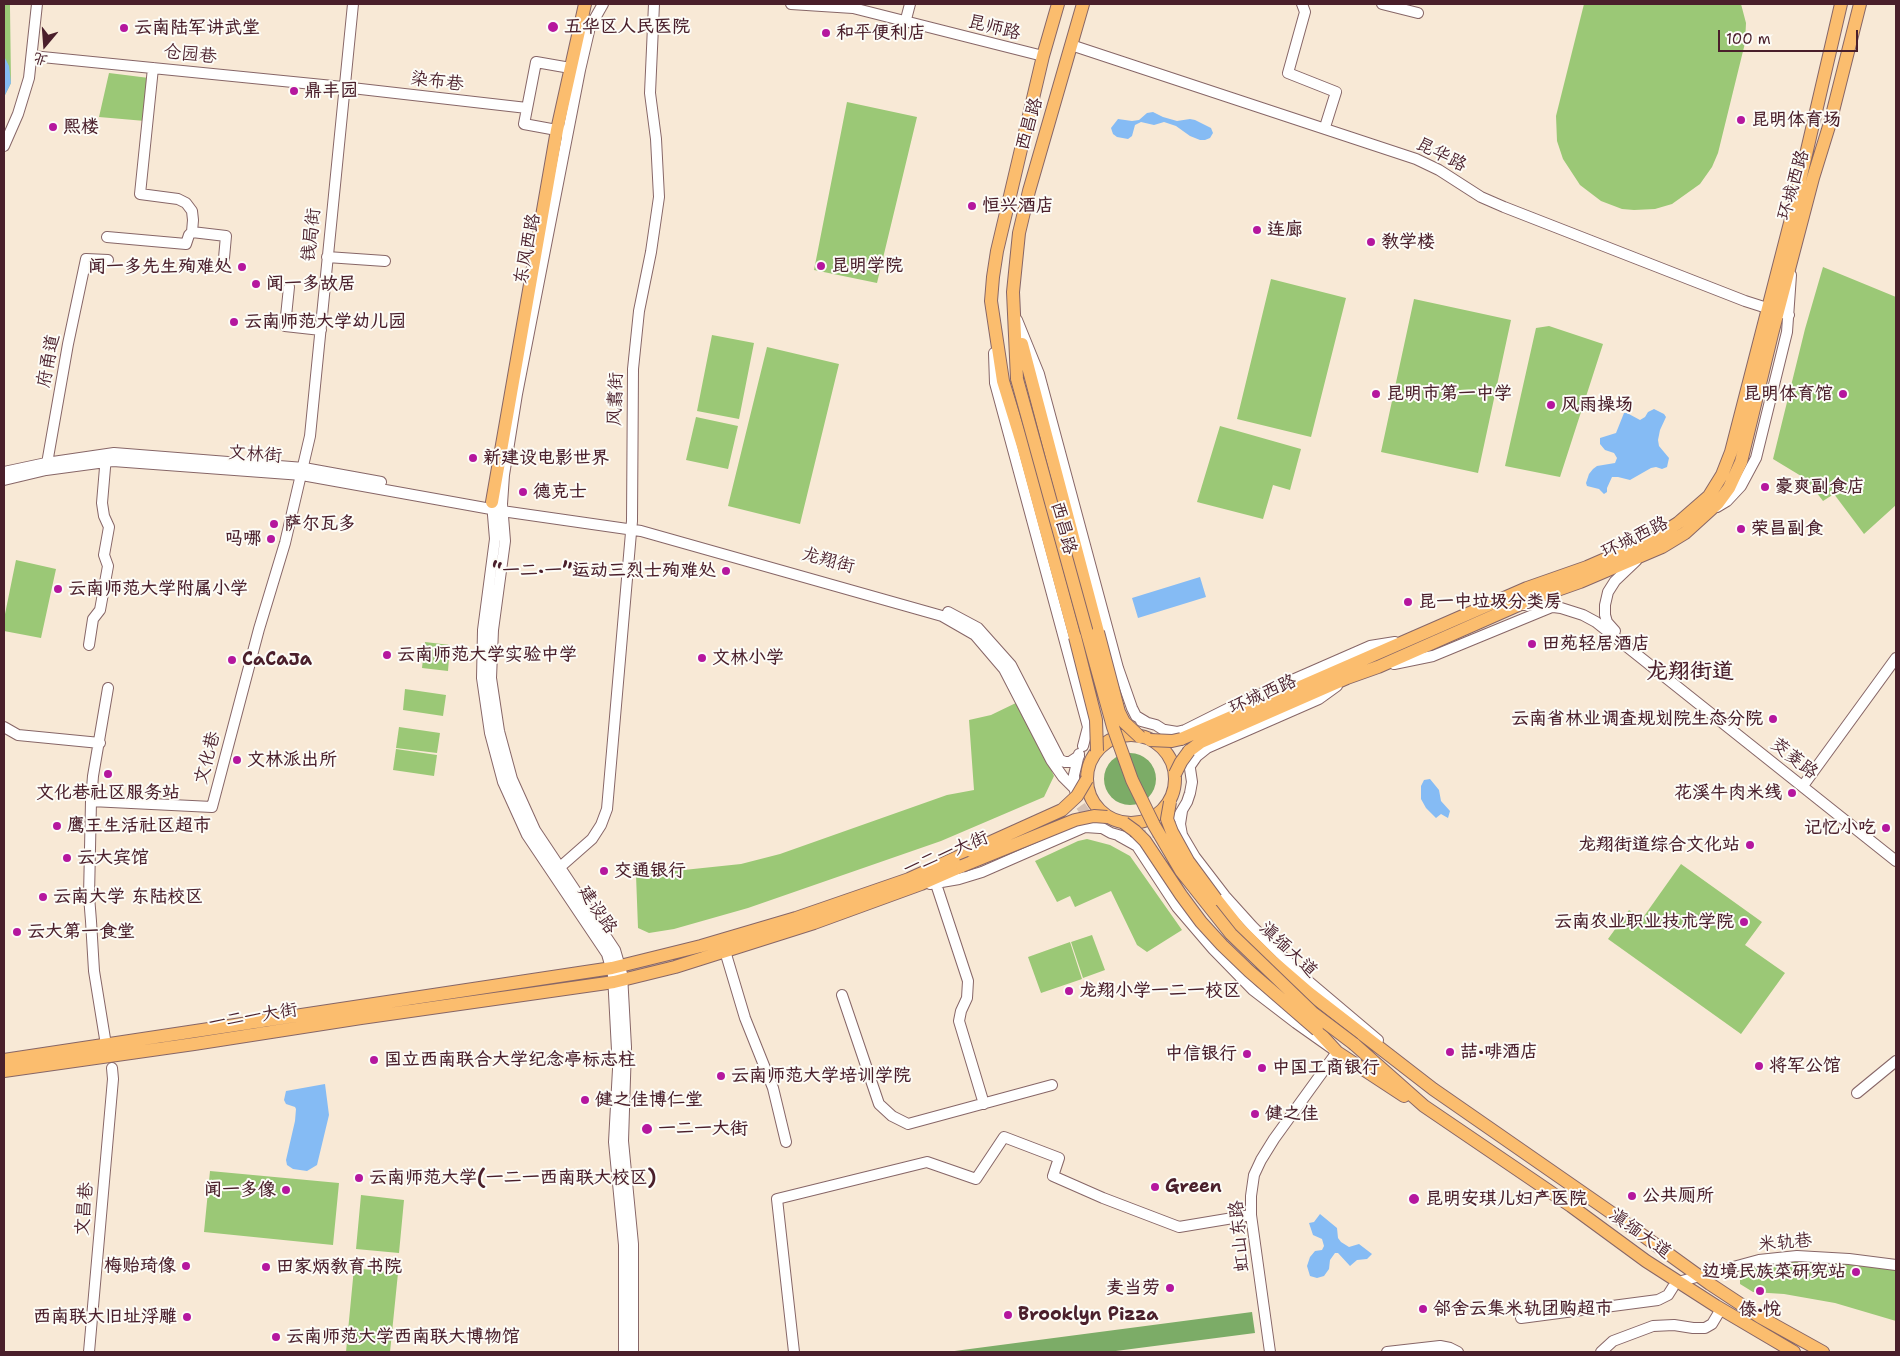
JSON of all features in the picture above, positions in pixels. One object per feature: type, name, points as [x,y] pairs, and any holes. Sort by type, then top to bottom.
[{"type":"main road","name":"东风西路","points":[[497,507],[585,4]]},
{"type":"main road","name":"西昌路","points":[[1058,4],[1042,56],[997,251],[991,300],[1002,381],[1023,446],[1075,637],[1096,720],[1097,751]]},
{"type":"main road","name":"西昌路","points":[[1017,379],[1013,292],[1019,233],[1083,4]]},
{"type":"main road","name":"环城西路","points":[[1175,774],[1181,762],[1190,760],[1201,742],[1516,606],[1641,556],[1678,538],[1711,511],[1729,488],[1739,467],[1778,311],[1791,219],[1841,4]]},
{"type":"main road","name":"环城西路","points":[[1145,738],[1172,741],[1173,735],[1528,588],[1587,567],[1656,537],[1672,528],[1696,509],[1714,489],[1729,458],[1778,311],[1830,123],[1860,4]]},
{"type":"main road","name":"西昌路","points":[[1014,315],[1119,712],[1124,722],[1145,738]]},
{"type":"main road","name":"西昌路","points":[[993,316],[1017,379],[1099,681],[1132,780]]},
{"type":"main road","points":[[1129,735],[1145,738],[1166,751],[1172,760],[1175,774],[1174,792],[1170,802],[1159,814],[1144,822],[1100,822],[1087,787],[1088,768],[1097,751],[1112,739],[1129,735]]},
{"type":"main road","name":"一二一大街","points":[[4,1060],[108,1057],[374,1003],[616,967],[701,946],[796,918],[909,879],[1062,810],[1077,796],[1087,779]]},
{"type":"main road","name":"滇缅大道","points":[[1132,780],[1154,825],[1181,871],[1231,934],[1313,1013],[1354,1044],[1424,1106],[1571,1206],[1676,1284],[1719,1307],[1794,1352]]},
{"type":"main road","name":"滇缅大道","points":[[1170,802],[1167,819],[1188,861],[1238,928],[1309,993],[1432,1089],[1699,1276],[1760,1317],[1823,1352]]},
{"type":"main road","name":"一二一大街","points":[[4,1071],[618,981],[675,967],[814,923],[921,884],[1075,820],[1094,816],[1100,822]]},
{"type":"main road","points":[[1124,823],[1145,842],[1201,922],[1222,945],[1317,1030],[1337,1052],[1394,1090],[1424,1106]]},
{"type":"main road","name":"滇缅大道","points":[[1354,1044],[1432,1089]]},
{"type":"main road","points":[[1629,1248],[1638,1246],[1642,1238],[1639,1233]]},
{"type":"street","points":[[4,146],[24,97],[32,56],[37,4]]},
{"type":"street","name":"钱局街","points":[[303,472],[310,436],[343,87],[353,4]]},
{"type":"street","name":"东风西路","points":[[575,69],[590,27],[603,4]]},
{"type":"street","name":"风翥街","points":[[559,868],[592,840],[601,825],[607,809],[631,525],[633,369],[639,311],[651,252],[659,197],[656,140],[650,93],[654,4]]},
{"type":"street","name":"昆师路","points":[[791,4],[853,8],[905,23],[1042,56]]},
{"type":"street","points":[[905,23],[910,4]]},
{"type":"street","points":[[1302,4],[1305,12],[1288,73],[1336,92],[1325,127]]},
{"type":"street","points":[[1382,4],[1418,13]]},
{"type":"street","name":"昆华路","points":[[1071,45],[1325,127],[1416,159],[1504,207],[1744,301],[1778,311]]},
{"type":"street","name":"仓园巷","points":[[32,56],[343,87]]},
{"type":"street","points":[[562,131],[524,124],[536,62],[575,69]]},
{"type":"street","points":[[107,237],[186,244],[188,235],[192,232],[192,210],[186,203],[178,199],[140,194],[153,68]]},
{"type":"street","name":"染布巷","points":[[343,87],[527,108]]},
{"type":"street","points":[[192,232],[226,236],[224,258]]},
{"type":"street","points":[[327,257],[385,261]]},
{"type":"street","name":"府甬道","points":[[46,466],[86,260],[108,260]]},
{"type":"street","points":[[289,287],[285,326],[320,330]]},
{"type":"street","points":[[1014,315],[1039,374],[1118,668],[1132,708],[1141,721],[1173,735],[1235,705],[1370,646],[1406,640]]},
{"type":"street","points":[[993,316],[995,383],[1088,727],[1084,747]]},
{"type":"street","points":[[89,645],[93,619],[100,610],[108,566],[104,554],[109,527],[104,516],[102,503],[106,458]]},
{"type":"street","name":"文林街","points":[[4,472],[106,458],[113,461],[303,472],[497,507]]},
{"type":"street","name":"文林街","points":[[4,480],[46,466]]},
{"type":"street","name":"文化巷","points":[[91,801],[212,807],[259,629],[286,542],[303,472]]},
{"type":"street","name":"龙翔街","points":[[497,507],[652,529],[942,609],[978,628],[1010,665],[1060,760],[1070,762],[1084,747]]},
{"type":"street","name":"建设路","points":[[497,507],[505,541],[493,630],[491,678],[499,731],[512,779],[535,830],[615,950],[626,1046],[623,1141],[633,1244],[633,1352]]},
{"type":"street","name":"建设路","points":[[497,507],[484,630],[482,678],[490,733],[503,782],[527,834],[616,967]]},
{"type":"street","name":"龙翔街","points":[[631,525],[641,531],[942,616],[975,635],[1004,669],[1052,760],[1063,777],[1075,790],[1074,775],[1084,747]]},
{"type":"street","name":"茭菱路","points":[[1641,556],[1612,585],[1608,592],[1605,607],[1607,622],[1613,630],[1896,854]]},
{"type":"street","name":"茭菱路","points":[[1516,606],[1538,605],[1553,607],[1583,615],[1603,627],[1896,861]]},
{"type":"street","points":[[1378,667],[1433,656],[1553,607]]},
{"type":"street","points":[[1805,783],[1896,658]]},
{"type":"street","points":[[108,688],[91,801],[89,896],[94,971],[108,1057]]},
{"type":"street","points":[[4,727],[18,735],[100,743]]},
{"type":"street","points":[[1190,760],[1192,782],[1190,793],[1179,815],[1182,835],[1195,857],[1225,896],[1253,927],[1307,980],[1372,1034],[1405,1068]]},
{"type":"street","points":[[921,884],[936,884],[982,872],[1100,822],[1137,846],[1177,907],[1212,950],[1253,990],[1337,1052]]},
{"type":"street","points":[[1119,836],[1136,837]]},
{"type":"street","points":[[936,884],[968,981],[967,998],[959,1021],[984,1104]]},
{"type":"street","points":[[725,951],[745,1018],[773,1088],[786,1142]]},
{"type":"street","name":"建设路","points":[[618,981],[618,1069],[614,1142],[624,1245],[624,1352]]},
{"type":"street","points":[[842,995],[879,1104],[892,1116],[908,1124],[1052,1085]]},
{"type":"street","name":"虹山东路","points":[[1270,1352],[1252,1215],[1251,1196],[1254,1175],[1260,1160],[1274,1139],[1337,1052]]},
{"type":"street","name":"文昌巷","points":[[88,1352],[113,1079],[108,1057]]},
{"type":"street","points":[[1857,1094],[1896,1061]]},
{"type":"street","points":[[794,1352],[776,1199],[927,1162],[976,1179],[1004,1137],[1059,1158],[1053,1176],[1103,1198],[1179,1227],[1252,1215]]},
{"type":"street","name":"米轨巷","points":[[1521,1318],[1658,1300],[1668,1295],[1676,1284],[1758,1260],[1797,1256],[1824,1256],[1896,1265]]},
{"type":"street","points":[[1601,1352],[1613,1341],[1653,1326],[1674,1324],[1705,1328],[1714,1321],[1719,1307]]},
{"type":"street","points":[[1387,1352],[1440,1346],[1458,1352]]},
{"type":"green space","points":[[4,4],[10,4],[11,83],[4,97]]},
{"type":"green space","points":[[1584,4],[1741,4],[1746,23],[1745,43],[1718,153],[1712,167],[1700,184],[1672,204],[1655,209],[1634,210],[1622,209],[1601,201],[1580,185],[1563,159],[1557,141],[1556,116]]},
{"type":"green space","points":[[109,73],[149,78],[145,121],[99,117]]},
{"type":"green space","points":[[847,102],[917,117],[877,283],[814,270]]},
{"type":"green space","name":"昆明体育馆","points":[[1823,267],[1896,297],[1896,505],[1864,534],[1834,494],[1823,501],[1806,479],[1773,459],[1805,329]]},
{"type":"green space","points":[[1271,279],[1346,298],[1311,437],[1237,419]]},
{"type":"green space","points":[[1414,299],[1511,320],[1478,473],[1381,452]]},
{"type":"green space","name":"风雨操场","points":[[1549,326],[1603,344],[1560,477],[1505,466],[1536,328]]},
{"type":"green space","points":[[712,335],[754,343],[739,419],[697,411]]},
{"type":"green space","points":[[767,347],[839,364],[800,524],[728,506]]},
{"type":"green space","points":[[696,417],[738,426],[728,469],[686,460]]},
{"type":"green space","points":[[1220,426],[1301,449],[1290,490],[1273,485],[1263,519],[1197,502]]},
{"type":"green space","points":[[16,560],[56,569],[41,638],[4,631],[4,619]]},
{"type":"green space","points":[[425,642],[450,645],[448,671],[422,668]]},
{"type":"green space","points":[[405,689],[446,695],[443,716],[403,710]]},
{"type":"green space","points":[[1020,701],[1054,776],[1044,797],[941,841],[748,908],[674,929],[649,933],[638,928],[636,875],[741,864],[780,854],[947,795],[974,790],[969,720],[991,715]]},
{"type":"green space","points":[[399,727],[440,733],[437,753],[396,748]]},
{"type":"green space","points":[[396,749],[437,755],[434,776],[393,770]]},
{"type":"green space","points":[[1130,753],[1144,757],[1152,765],[1156,779],[1152,793],[1144,801],[1130,805],[1116,801],[1108,793],[1104,779],[1108,765],[1116,757]]},
{"type":"green space","points":[[1087,839],[1110,845],[1130,856],[1182,930],[1147,952],[1137,945],[1111,891],[1075,907],[1070,896],[1057,902],[1035,861],[1078,841]]},
{"type":"green space","points":[[1681,864],[1762,922],[1745,945],[1785,973],[1741,1034],[1608,939],[1629,910],[1642,919]]},
{"type":"green space","points":[[1092,935],[1105,970],[1083,978],[1071,942]]},
{"type":"green space","points":[[1070,942],[1082,979],[1041,993],[1028,957]]},
{"type":"green space","points":[[210,1171],[339,1183],[333,1245],[204,1232]]},
{"type":"green space","points":[[361,1195],[404,1200],[399,1253],[356,1249]]},
{"type":"green space","points":[[1820,1260],[1896,1270],[1896,1321],[1835,1303],[1784,1294],[1753,1292],[1740,1284],[1740,1270],[1790,1261]]},
{"type":"green space","points":[[354,1268],[398,1273],[390,1352],[346,1352]]},
{"type":"green space","points":[[1252,1312],[1255,1333],[1108,1352],[947,1352]]},
{"type":"water","points":[[4,56],[9,66],[11,83],[4,97]]},
{"type":"water","points":[[1153,112],[1177,121],[1195,120],[1211,128],[1213,133],[1210,138],[1200,140],[1190,136],[1176,126],[1164,122],[1154,125],[1141,122],[1135,125],[1132,136],[1128,139],[1117,137],[1113,134],[1111,128],[1118,119],[1139,120],[1147,113]]},
{"type":"water","points":[[1654,409],[1666,417],[1658,440],[1659,446],[1669,458],[1667,467],[1662,469],[1651,468],[1630,480],[1612,477],[1607,492],[1604,494],[1599,489],[1587,486],[1589,474],[1593,469],[1597,466],[1615,463],[1617,458],[1614,453],[1605,450],[1600,444],[1600,438],[1616,433],[1624,413],[1640,420]]},
{"type":"water","points":[[1200,577],[1206,597],[1138,618],[1132,598]]},
{"type":"water","points":[[1430,779],[1439,790],[1441,801],[1450,811],[1448,818],[1441,814],[1436,818],[1426,808],[1421,799],[1421,786],[1424,780]]},
{"type":"water","points":[[325,1084],[329,1115],[317,1165],[307,1171],[293,1169],[287,1165],[286,1160],[296,1109],[286,1104],[284,1100],[286,1091]]},
{"type":"water","points":[[1320,1214],[1337,1228],[1338,1238],[1341,1242],[1349,1247],[1359,1244],[1372,1254],[1367,1259],[1357,1260],[1350,1266],[1338,1253],[1335,1253],[1324,1276],[1317,1278],[1310,1276],[1307,1266],[1310,1257],[1315,1251],[1322,1250],[1324,1246],[1322,1239],[1313,1235],[1309,1223],[1314,1222]]},
{"type":"tunnel","points":[[1075,792],[1080,805],[1092,822]]},
{"type":"tunnel","points":[[1137,837],[1159,831],[1176,819]]},
{"type":"place","name":"五华区人民医院","points":[[553,27]]},
{"type":"place","name":"云南陆军讲武堂","points":[[124,28]]},
{"type":"place","name":"和平便利店","points":[[826,33]]},
{"type":"place","name":"鼎丰园","points":[[294,91]]},
{"type":"place","name":"昆明体育场","points":[[1741,120]]},
{"type":"place","name":"熙楼","points":[[53,127]]},
{"type":"place","name":"恒兴酒店","points":[[972,206]]},
{"type":"place","name":"连廊","points":[[1257,230]]},
{"type":"place","name":"教学楼","points":[[1371,242]]},
{"type":"place","name":"昆明学院","points":[[821,266]]},
{"type":"place","name":"闻一多先生殉难处","points":[[242,267]]},
{"type":"place","name":"闻一多故居","points":[[256,284]]},
{"type":"place","name":"云南师范大学幼儿园","points":[[234,322]]},
{"type":"place","name":"昆明市第一中学","points":[[1376,394]]},
{"type":"place","name":"昆明体育馆","points":[[1843,394]]},
{"type":"place","name":"风雨操场","points":[[1551,405]]},
{"type":"place","name":"新建设电影世界","points":[[473,458]]},
{"type":"place","name":"豪爽副食店","points":[[1765,487]]},
{"type":"place","name":"德克士","points":[[523,492]]},
{"type":"place","name":"萨尔瓦多","points":[[274,524]]},
{"type":"place","name":"荣昌副食","points":[[1741,529]]},
{"type":"place","name":"吗哪","points":[[271,539]]},
{"type":"place","name":"“一二·一”运动三烈士殉难处","points":[[726,571]]},
{"type":"place","name":"云南师范大学附属小学","points":[[58,589]]},
{"type":"place","name":"昆一中垃圾分类房","points":[[1408,602]]},
{"type":"place","name":"田苑轻居酒店","points":[[1532,644]]},
{"type":"place","name":"云南师范大学实验中学","points":[[387,655]]},
{"type":"place","name":"文林小学","points":[[702,658]]},
{"type":"place","name":"CaCaJa","points":[[232,660]]},
{"type":"place","name":"云南省林业调查规划院生态分院","points":[[1773,719]]},
{"type":"place","name":"文林派出所","points":[[237,760]]},
{"type":"place","name":"文化巷社区服务站","points":[[108,774]]},
{"type":"place","name":"花溪牛肉米线","points":[[1792,793]]},
{"type":"place","name":"鹰王生活社区超市","points":[[57,826]]},
{"type":"place","name":"记忆小吃","points":[[1886,828]]},
{"type":"place","name":"龙翔街道综合文化站","points":[[1750,845]]},
{"type":"place","name":"云大宾馆","points":[[67,858]]},
{"type":"place","name":"交通银行","points":[[604,871]]},
{"type":"place","name":"云南大学 东陆校区","points":[[43,897]]},
{"type":"place","name":"云南农业职业技术学院","points":[[1744,922]]},
{"type":"place","name":"云大第一食堂","points":[[17,932]]},
{"type":"place","name":"龙翔小学一二一校区","points":[[1069,991]]},
{"type":"place","name":"喆·啡酒店","points":[[1450,1052]]},
{"type":"place","name":"中信银行","points":[[1247,1054]]},
{"type":"place","name":"国立西南联合大学纪念亭标志柱","points":[[374,1060]]},
{"type":"place","name":"将军公馆","points":[[1759,1066]]},
{"type":"place","name":"中国工商银行","points":[[1262,1068]]},
{"type":"place","name":"云南师范大学培训学院","points":[[721,1076]]},
{"type":"place","name":"健之佳博仁堂","points":[[585,1100]]},
{"type":"place","name":"健之佳","points":[[1255,1114]]},
{"type":"place","name":"一二一大街","points":[[647,1129]]},
{"type":"place","name":"云南师范大学(一二一西南联大校区)","points":[[359,1178]]},
{"type":"place","name":"Green","points":[[1155,1187]]},
{"type":"place","name":"闻一多像","points":[[286,1190]]},
{"type":"place","name":"公共厕所","points":[[1632,1196]]},
{"type":"place","name":"昆明安琪儿妇产医院","points":[[1414,1199]]},
{"type":"place","name":"梅贻琦像","points":[[186,1266]]},
{"type":"place","name":"田家炳教育书院","points":[[266,1267]]},
{"type":"place","name":"边境民族菜研究站","points":[[1856,1272]]},
{"type":"place","name":"麦当劳","points":[[1170,1288]]},
{"type":"place","name":"傣·悦","points":[[1760,1291]]},
{"type":"place","name":"邻舍云集米轨团购超市","points":[[1423,1309]]},
{"type":"place","name":"Brooklyn Pizza","points":[[1008,1315]]},
{"type":"place","name":"西南联大旧址浮雕","points":[[187,1317]]},
{"type":"place","name":"云南师范大学西南联大博物馆","points":[[276,1337]]},
{"type":"district","name":"龙翔街道","points":[[1690,672]]}]
